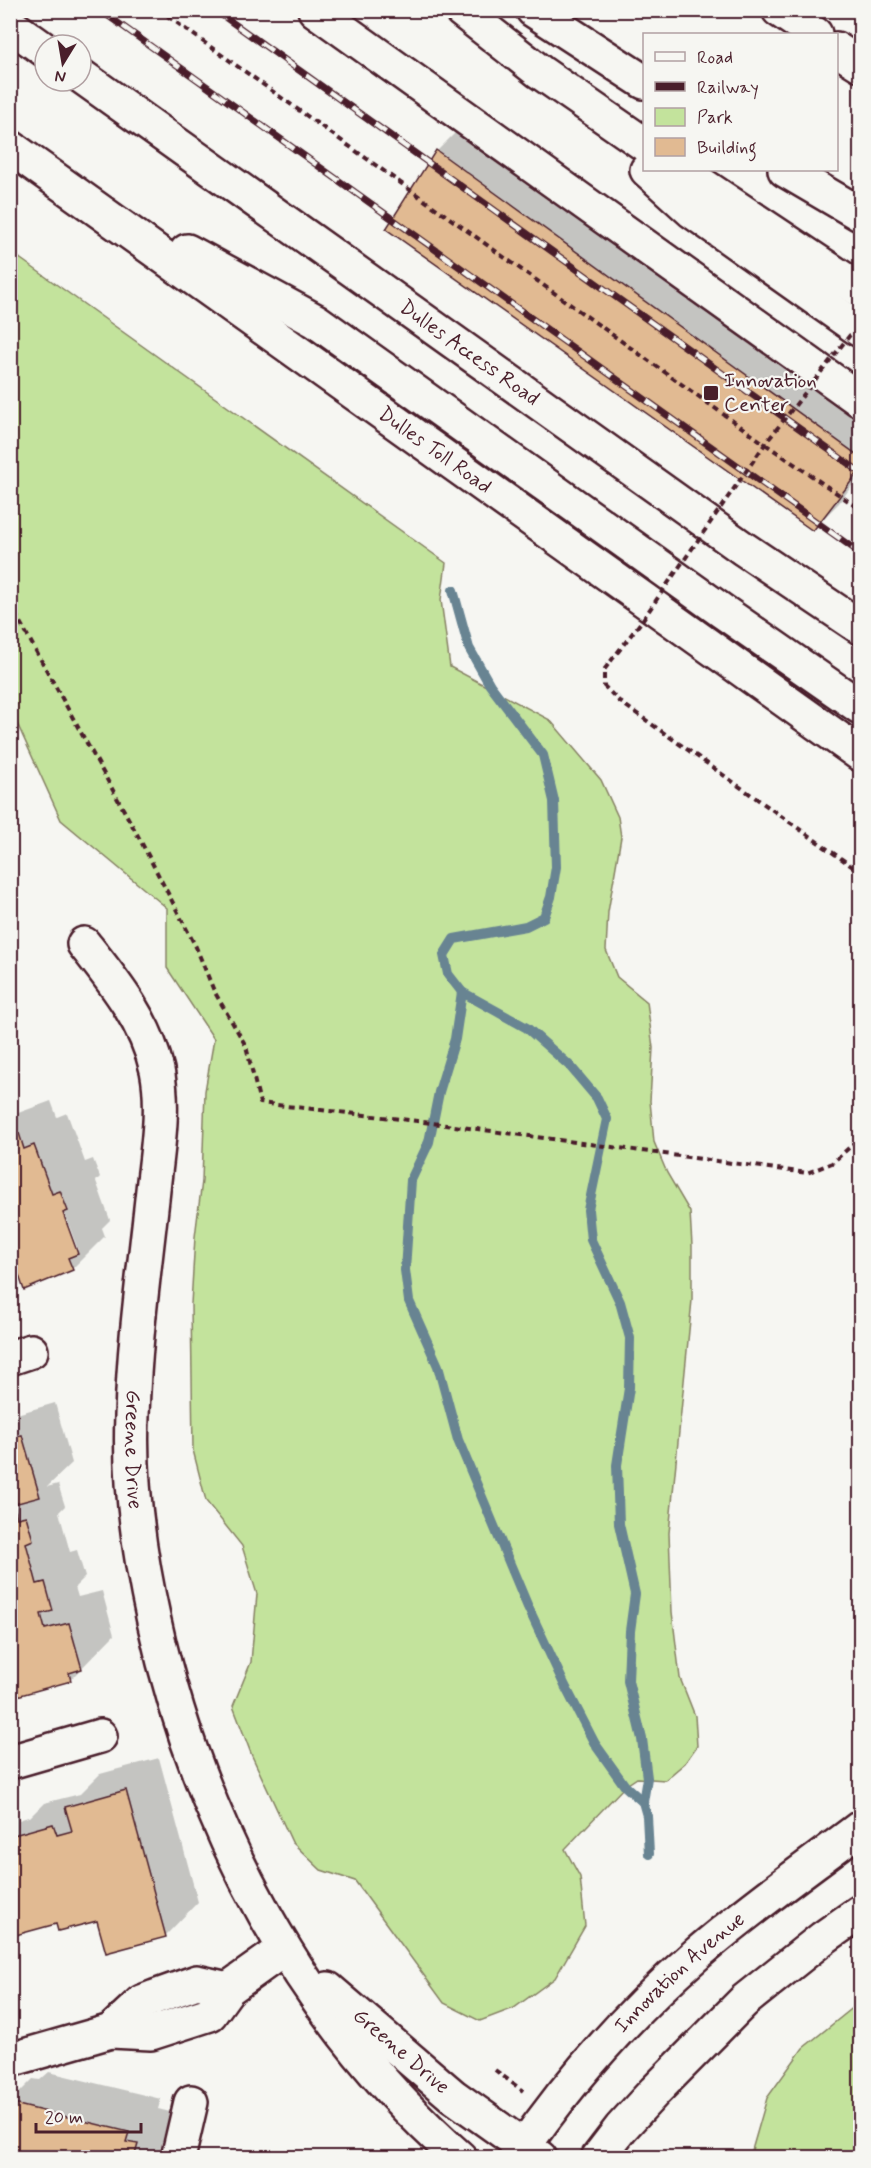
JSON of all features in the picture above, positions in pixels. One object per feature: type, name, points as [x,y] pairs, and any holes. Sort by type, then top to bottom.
[{"type":"main road","points":[[315,10],[861,400]]},
{"type":"main road","points":[[461,10],[540,72],[643,143]]},
{"type":"main road","points":[[533,10],[643,81]]},
{"type":"main road","points":[[779,10],[814,33]]},
{"type":"main road","points":[[10,25],[33,41]]},
{"type":"main road","points":[[838,49],[861,64]]},
{"type":"main road","points":[[540,72],[643,165]]},
{"type":"main road","name":"Dulles Access Road","points":[[93,85],[735,542],[861,627]]},
{"type":"main road","name":"Dulles Toll Road","points":[[10,147],[861,754]]},
{"type":"main road","points":[[649,171],[692,211],[861,331]]},
{"type":"main road","points":[[682,171],[861,290]]},
{"type":"main road","points":[[787,171],[861,214]]},
{"type":"main road","points":[[66,187],[316,321],[722,612],[861,707]]},
{"type":"main road","name":"Greene Drive","points":[[84,944],[116,984],[140,1024],[157,1070],[161,1112],[139,1321],[132,1416],[133,1472],[137,1531],[144,1575],[163,1661],[178,1713],[199,1774],[239,1865],[284,1949],[364,2062],[436,2138],[460,2157]]},
{"type":"main road","points":[[10,1762],[100,1736]]},
{"type":"main road","name":"Innovation Avenue","points":[[527,2154],[563,2096],[645,2004],[697,1954],[744,1915],[861,1828]]},
{"type":"main road","points":[[598,2157],[648,2099],[744,2001],[861,1912]]},
{"type":"main road","points":[[10,2060],[111,2031],[142,2002],[197,1982],[228,1989],[284,1949]]},
{"type":"main road","name":"Greene Drive","points":[[284,1949],[362,2020],[527,2154]]},
{"type":"main road","points":[[178,2157],[190,2102]]},
{"type":"path","points":[[159,10],[765,444],[861,509]]},
{"type":"path","points":[[861,331],[850,335],[765,444],[641,622],[604,670],[604,686],[619,701],[861,872]]},
{"type":"path","points":[[10,604],[137,834],[196,947],[213,991],[246,1046],[260,1103],[409,1120],[807,1173],[832,1163],[861,1138]]},
{"type":"green space","points":[[11,252],[446,563],[441,600],[450,667],[550,720],[601,780],[618,817],[621,837],[608,912],[606,950],[617,977],[647,1002],[653,1048],[650,1101],[654,1142],[667,1173],[690,1212],[692,1300],[669,1533],[672,1612],[680,1678],[695,1716],[697,1746],[685,1763],[665,1780],[637,1778],[625,1786],[565,1849],[580,1877],[585,1926],[555,1978],[514,2008],[480,2021],[444,2003],[355,1881],[321,1870],[292,1842],[252,1756],[233,1706],[251,1662],[257,1594],[242,1546],[206,1501],[193,1450],[191,1304],[195,1237],[202,1181],[205,1091],[214,1039],[167,968],[167,908],[61,820],[11,710]]},
{"type":"green space","points":[[860,2002],[860,2157],[750,2157],[767,2098],[803,2048]]},
{"type":"building","points":[[436,150],[860,457],[860,470],[813,531],[386,229]]},
{"type":"building","points":[[19,1133],[24,1149],[34,1145],[52,1194],[60,1191],[68,1211],[63,1213],[78,1254],[68,1258],[73,1270],[24,1290],[16,1267],[10,1269],[10,1136]]},
{"type":"building","points":[[22,1435],[40,1497],[14,1504],[17,1518],[26,1516],[33,1540],[26,1543],[37,1584],[45,1582],[53,1611],[41,1614],[45,1629],[69,1623],[82,1669],[69,1673],[71,1681],[10,1698],[10,1438]]},
{"type":"building","points":[[126,1790],[166,1937],[106,1953],[97,1921],[58,1931],[56,1924],[12,1936],[14,1943],[10,1944],[10,1845],[12,1845],[10,1836],[53,1824],[57,1835],[72,1831],[65,1807]]},
{"type":"building","points":[[14,2104],[129,2132],[126,2142],[138,2144],[134,2158],[10,2158],[10,2114]]},
{"type":"waterway","points":[[453,590],[469,648],[490,685],[543,755],[554,801],[556,867],[551,897],[544,917],[526,926],[454,939],[444,955],[448,974],[462,992],[527,1028],[570,1066],[597,1098],[607,1119],[588,1210],[591,1240],[620,1302],[630,1338],[629,1388],[617,1465],[619,1524],[635,1594],[630,1631],[628,1681],[642,1739],[647,1778],[643,1802],[647,1816],[649,1854]]},
{"type":"waterway","points":[[462,992],[455,1039],[439,1092],[429,1142],[411,1180],[405,1270],[409,1301],[438,1366],[458,1440],[528,1607],[595,1744],[625,1786],[643,1802]]},
{"type":"railway","points":[[100,10],[860,553]]},
{"type":"railway","points":[[215,10],[860,472]]},
{"type":"place","name":"Innovation Center","points":[[711,393]]}]
